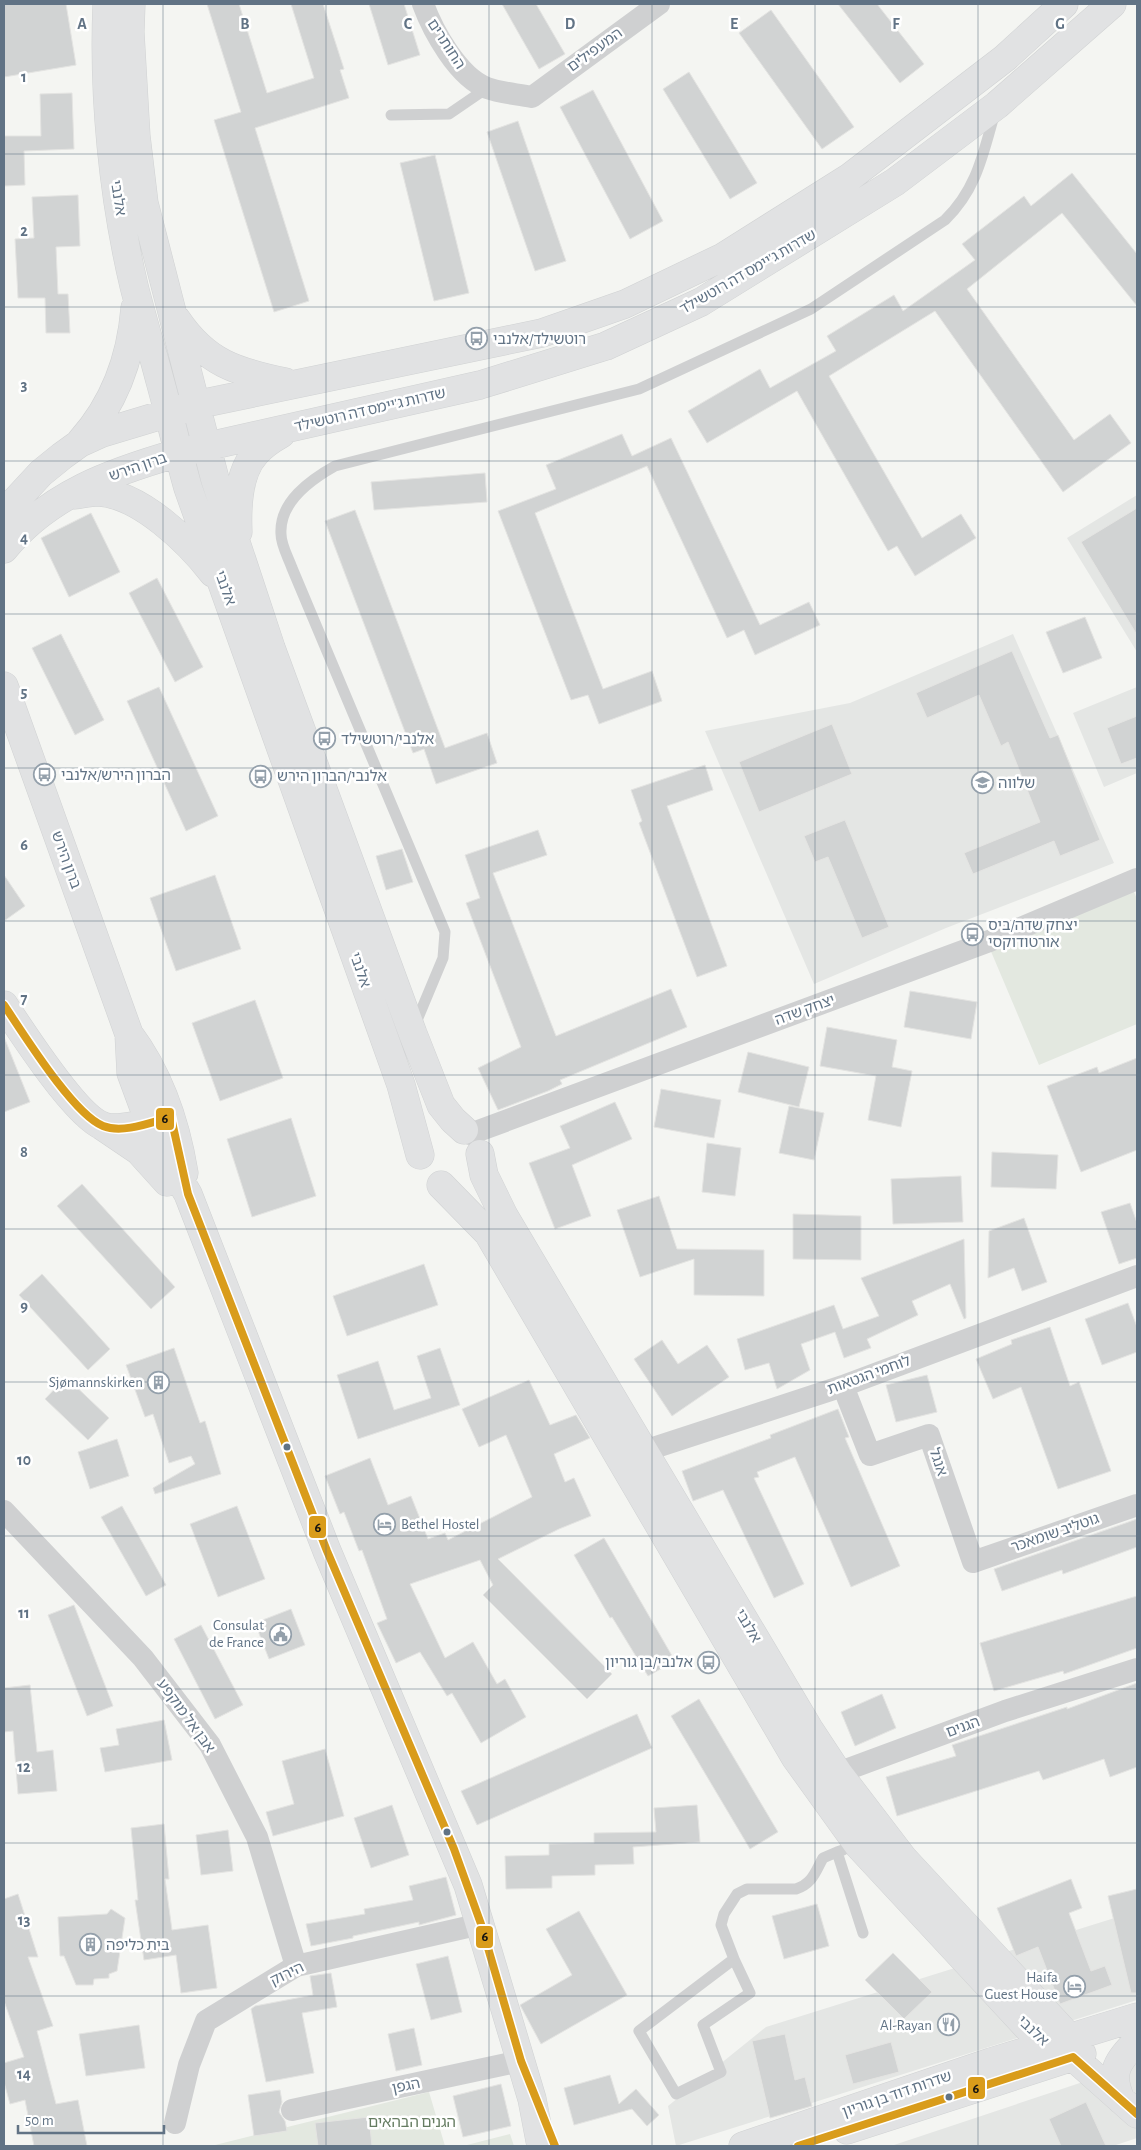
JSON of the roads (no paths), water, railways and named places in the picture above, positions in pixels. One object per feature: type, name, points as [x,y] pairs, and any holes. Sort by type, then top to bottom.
[{"type":"street","name":"אלנבי","points":[[106,4],[110,126],[116,193],[134,286],[178,454],[188,488],[226,590],[401,1085],[425,1173],[432,1180],[441,1184],[488,1233],[795,1757],[871,1849],[994,1991],[1063,2047],[1129,2107]]},
{"type":"street","name":"אלנבי","points":[[131,4],[130,32],[136,136],[144,204],[206,449],[243,566],[413,1034],[441,1105],[472,1139],[484,1175],[504,1216],[809,1729],[838,1773],[871,1849],[1063,2047]]},
{"type":"street","name":"החותרים","points":[[423,4],[431,24],[465,74],[487,88],[532,97]]},
{"type":"street","name":"המעפילים","points":[[532,97],[659,4]]},
{"type":"street","name":"שדרות ג'יימס דה רוטשילד","points":[[195,405],[542,332],[625,304],[723,257],[850,177],[1005,58],[1064,4]]},
{"type":"street","name":"שדרות ג'יימס דה רוטשילד","points":[[206,449],[480,385],[606,346],[701,302],[895,182],[997,105],[1112,4]]},
{"type":"street","points":[[80,443],[103,413],[120,379],[133,331],[134,286]]},
{"type":"street","points":[[170,309],[196,345],[208,355],[247,374],[296,384]]},
{"type":"street","points":[[4,512],[41,473],[80,443],[102,432],[195,405]]},
{"type":"street","points":[[243,566],[238,531],[238,509],[243,479],[254,454],[291,428]]},
{"type":"street","name":"ברון הירש","points":[[4,549],[33,518],[66,496],[108,476],[178,454],[206,449]]},
{"type":"street","points":[[66,496],[98,492],[114,496],[148,511],[170,527],[192,548],[226,590]]},
{"type":"street","name":"ברון הירש","points":[[4,686],[129,1034],[151,1068],[160,1120]]},
{"type":"street","name":"יצחק שדה","points":[[472,1139],[986,942],[1135,887]]},
{"type":"street","points":[[4,1005],[41,1058],[95,1121],[139,1151],[201,1226]]},
{"type":"street","name":"ברון הירש","points":[[129,1034],[131,1073],[160,1120]]},
{"type":"street","points":[[95,1121],[108,1116],[124,1103],[132,1086],[131,1073]]},
{"type":"street","points":[[95,1121],[121,1127],[160,1120],[182,1160],[188,1194],[327,1551],[454,1849],[481,1924],[521,2061],[538,2126],[541,2146]]},
{"type":"street","points":[[420,1155],[422,1145],[433,1130],[451,1126],[472,1139],[479,1166],[470,1179],[461,1184],[441,1184]]},
{"type":"street","name":"לוחמי הגטאות","points":[[644,1451],[843,1386],[1137,1276]]},
{"type":"street","name":"אנגל","points":[[843,1386],[870,1455],[929,1435],[973,1562]]},
{"type":"street","points":[[603,1430],[619,1443],[638,1451],[644,1451]]},
{"type":"street","name":"גוטליב שומאכר","points":[[973,1562],[1137,1505]]},
{"type":"street","name":"אבן אל מוקפע","points":[[4,1510],[143,1658],[210,1745],[257,1837],[296,1966]]},
{"type":"street","name":"הגנים","points":[[795,1757],[806,1768],[820,1775],[838,1773],[1005,1711],[1137,1668]]},
{"type":"street","name":"הירוק","points":[[176,2123],[189,2065],[206,2021],[296,1966],[481,1924]]},
{"type":"street","points":[[991,2062],[1001,2051],[1006,2039],[1004,2018],[994,1991]]},
{"type":"street","name":"שדרות דוד בן גוריון","points":[[798,2146],[849,2134],[1137,2017]]},
{"type":"street","name":"שדרות דוד בן גוריון","points":[[742,2146],[991,2062],[1063,2047],[1137,2037]]},
{"type":"street","points":[[1129,2107],[1114,2080],[1116,2068],[1126,2052],[1137,2041]]},
{"type":"street","points":[[521,2061],[555,2146]]},
{"type":"street","name":"הגפן","points":[[292,2110],[521,2061]]},
{"type":"lane","points":[[390,115],[449,114],[487,88]]},
{"type":"lane","points":[[413,1034],[419,1012],[443,958],[445,932],[292,568],[281,535],[282,519],[286,509],[312,479],[335,466],[638,388],[811,309],[937,226],[957,208],[978,173],[997,105]]},
{"type":"lane","points":[[734,1959],[639,2031],[676,2094],[721,2072],[703,2025],[750,1993],[721,1925],[724,1914],[737,1894],[747,1889],[796,1889],[804,1887],[817,1873],[823,1858],[871,1849],[863,1933]]},
{"type":"place","name":"רוטשילד/אלנבי","points":[[477,339]]},
{"type":"place","name":"אלנבי/רוטשילד","points":[[325,739]]},
{"type":"place","name":"הברון הירש/אלנבי","points":[[45,775]]},
{"type":"place","name":"אלנבי/הברון הירש","points":[[261,776]]},
{"type":"place","name":"שלווה","points":[[982,783]]},
{"type":"place","name":"יצחק שדה/ביס אורטודוקסי","points":[[972,934]]},
{"type":"place","name":"Sjømannskirken","points":[[159,1382]]},
{"type":"place","name":"Bethel Hostel","points":[[385,1524]]},
{"type":"place","name":"Consulat de France","points":[[280,1634]]},
{"type":"place","name":"אלנבי/בן גוריון","points":[[709,1662]]},
{"type":"place","name":"בית כליפה","points":[[90,1945]]},
{"type":"place","name":"Haifa Guest House","points":[[1074,1986]]},
{"type":"place","name":"Al-Rayan","points":[[948,2025]]},
{"type":"park label","name":"הגנים הבהאים","points":[[412,2122]]}]
